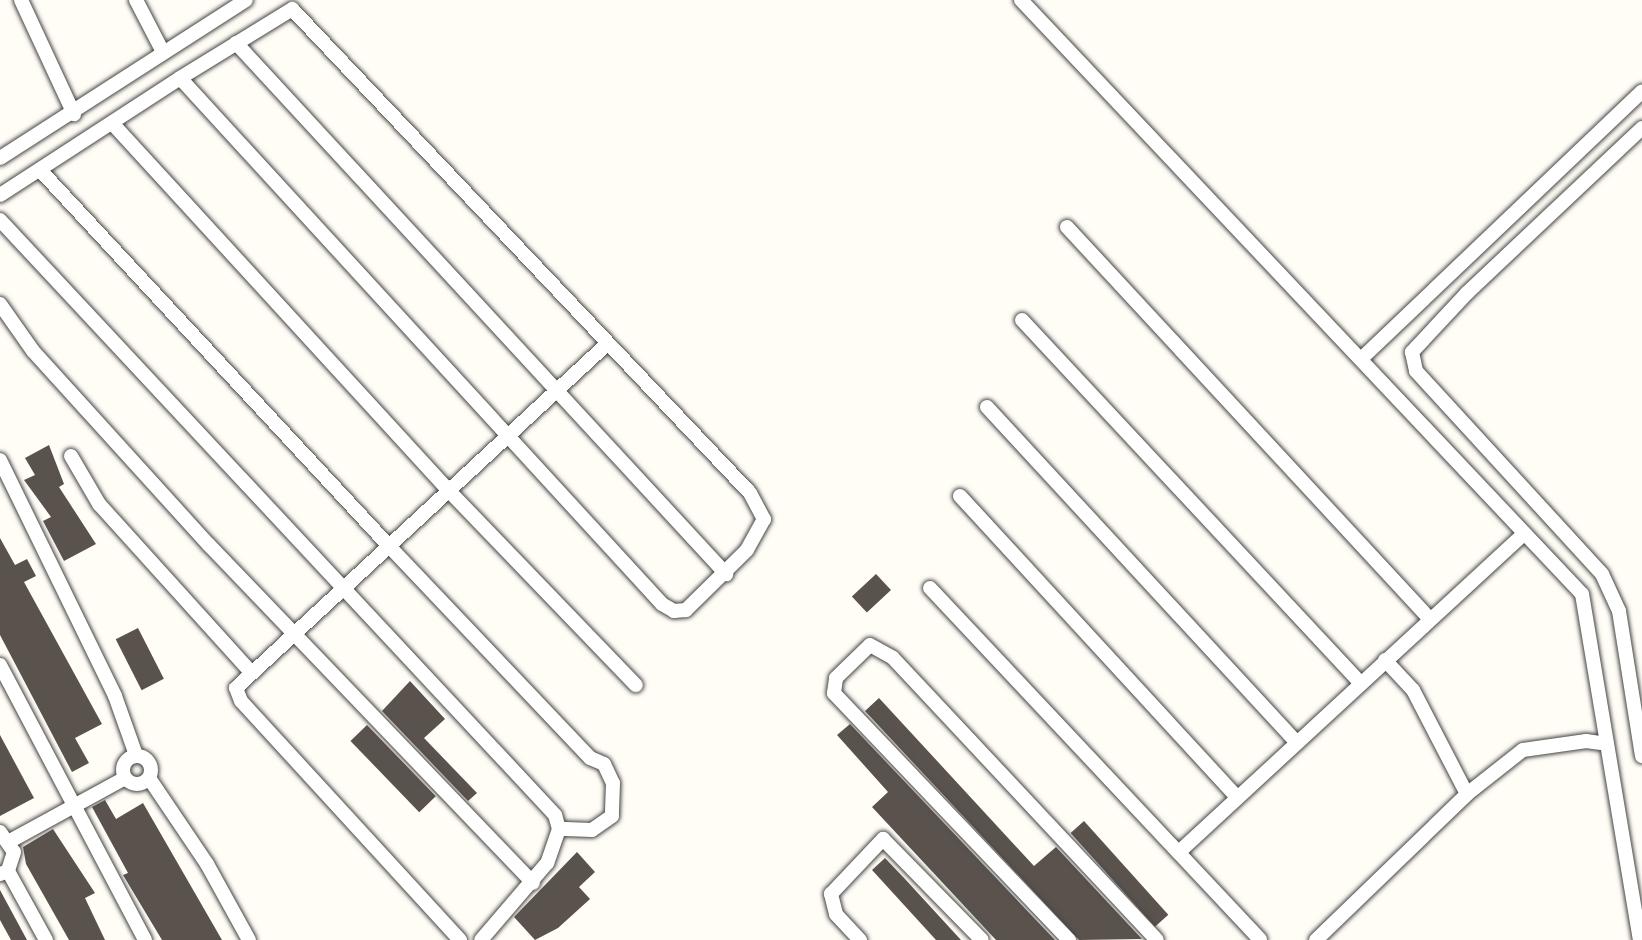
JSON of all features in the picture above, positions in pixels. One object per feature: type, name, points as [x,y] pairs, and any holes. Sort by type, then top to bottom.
[{"type":"street","points":[[21,0],[74,114]]},
{"type":"street","points":[[136,0],[163,52]]},
{"type":"street","points":[[0,158],[74,114],[163,52],[246,0]]},
{"type":"street","points":[[1021,0],[1441,443],[1522,535],[1582,594],[1640,940]]},
{"type":"street","points":[[0,195],[180,78],[294,11],[760,506],[764,519],[760,534],[726,574],[686,610],[668,608],[180,78]]},
{"type":"street","points":[[236,43],[726,574]]},
{"type":"street","points":[[1361,359],[1642,91]]},
{"type":"street","points":[[112,123],[450,492],[636,685]]},
{"type":"street","points":[[1642,128],[1467,293],[1412,352],[1416,371],[1602,574],[1619,611],[1642,756]]},
{"type":"street","points":[[40,170],[590,758],[604,764],[613,783],[612,816],[592,830],[559,829]]},
{"type":"street","points":[[0,220],[548,808],[559,829],[554,851],[533,883],[481,940]]},
{"type":"street","points":[[1067,227],[1429,618]]},
{"type":"street","points":[[1448,273],[1467,293]]},
{"type":"street","points":[[0,304],[43,362],[292,633],[533,883]]},
{"type":"street","points":[[1022,320],[1361,684]]},
{"type":"street","points":[[460,940],[241,701],[236,688],[250,671],[450,492],[608,343]]},
{"type":"street","points":[[987,407],[1297,743]]},
{"type":"street","points":[[1441,443],[1461,423]]},
{"type":"street","points":[[71,456],[91,494],[250,671]]},
{"type":"street","points":[[0,460],[115,696],[136,755],[148,761],[149,778],[207,864],[249,940]]},
{"type":"street","points":[[960,496],[1237,797]]},
{"type":"street","points":[[1179,852],[1522,535]]},
{"type":"street","points":[[1582,594],[1602,574]]},
{"type":"street","points":[[930,588],[1260,940]]},
{"type":"street","points":[[1069,940],[834,693],[836,678],[870,645],[893,658],[1157,940]]},
{"type":"street","points":[[1385,660],[1413,690],[1467,794]]},
{"type":"street","points":[[0,665],[71,806],[145,940]]},
{"type":"street","points":[[1316,940],[1467,794],[1523,750],[1586,741],[1607,744]]},
{"type":"street","points":[[125,778],[124,763],[136,755]]},
{"type":"street","points":[[46,940],[4,872],[14,852],[5,837],[125,778]]},
{"type":"street","points":[[125,778],[137,784],[149,778]]},
{"type":"street","points":[[860,940],[836,914],[831,894],[883,839],[982,940]]},
{"type":"building","points":[[49,445],[64,484],[59,487],[96,544],[64,561],[43,521],[51,517],[24,480],[35,475],[25,458]]},
{"type":"building","points":[[0,538],[15,565],[27,559],[36,576],[24,582],[102,724],[75,738],[89,763],[72,772],[0,635]]},
{"type":"building","points":[[876,574],[891,590],[867,613],[852,597]]},
{"type":"building","points":[[138,628],[164,679],[142,690],[116,639]]},
{"type":"building","points":[[410,681],[445,719],[424,738],[477,793],[468,801],[382,711]]},
{"type":"building","points":[[879,698],[1034,866],[1056,847],[1142,939],[1079,940],[865,711]]},
{"type":"building","points":[[850,724],[1055,940],[996,940],[872,807],[888,792],[837,735]]},
{"type":"building","points":[[367,725],[436,796],[419,812],[350,741]]},
{"type":"building","points":[[0,735],[34,798],[0,816]]},
{"type":"building","points":[[105,800],[116,819],[143,803],[222,940],[162,940],[123,875],[128,873],[92,807]]},
{"type":"building","points":[[1084,821],[1168,915],[1155,927],[1071,833]]},
{"type":"building","points":[[53,829],[95,893],[85,898],[105,940],[69,940],[26,864],[23,847]]},
{"type":"building","points":[[577,852],[595,872],[579,887],[590,899],[558,928],[535,940],[514,917]]},
{"type":"building","points":[[885,858],[961,940],[936,940],[872,870]]},
{"type":"building","points":[[0,890],[27,940],[11,940],[0,920]]}]
